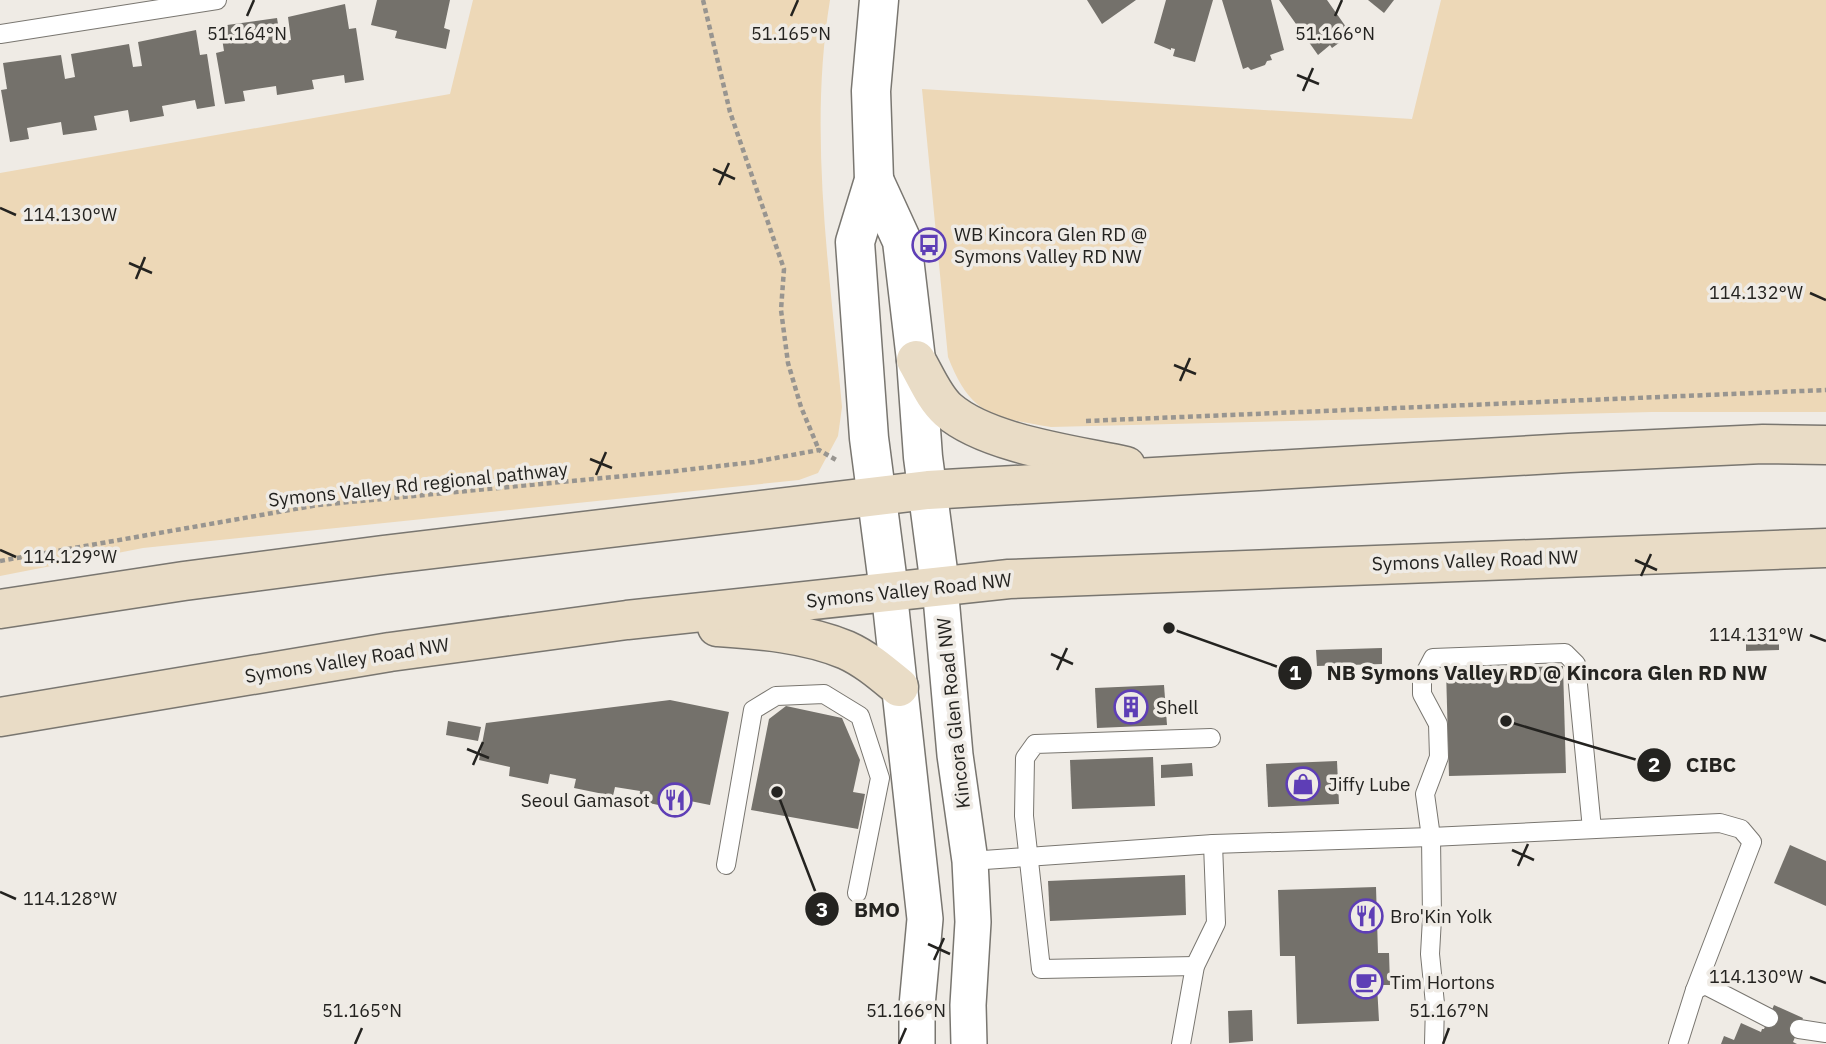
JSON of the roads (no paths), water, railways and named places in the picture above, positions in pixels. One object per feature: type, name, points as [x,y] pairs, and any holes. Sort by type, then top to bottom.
[{"type":"main road","points":[[916,360],[946,408],[999,438],[1169,476]]},
{"type":"main road","points":[[0,609],[237,574],[878,495],[1721,446],[1826,445]]},
{"type":"main road","name":"Symons Valley Road NW","points":[[0,717],[390,652],[627,620],[1009,579],[1826,548]]},
{"type":"main road","points":[[627,620],[781,632],[844,649],[872,665],[900,687]]},
{"type":"street","name":"Kincora Glen Road NW","points":[[879,0],[871,91],[874,180],[855,242],[869,438],[878,495],[925,919],[917,1006],[917,1044]]},
{"type":"street","name":"Kincora Glen Road NW","points":[[874,180],[902,241],[916,360],[923,457],[940,586],[955,755],[970,861],[973,922],[968,1004],[969,1044]]},
{"type":"lane","points":[[0,34],[184,3],[217,0]]},
{"type":"lane","points":[[1434,1044],[1430,954],[1431,837],[1425,794],[1439,757],[1438,724],[1422,694],[1422,679],[1433,658],[1565,653],[1576,664],[1592,829]]},
{"type":"lane","points":[[726,865],[753,710],[776,696],[824,694],[860,716],[880,778],[857,893]]},
{"type":"lane","points":[[1195,966],[1041,969],[1024,816],[1025,758],[1035,744],[1211,738]]},
{"type":"lane","points":[[970,861],[1213,844],[1720,823],[1741,829],[1752,842],[1695,990],[1678,1044]]},
{"type":"lane","points":[[1181,1044],[1195,966],[1216,923],[1213,844]]},
{"type":"lane","points":[[1695,990],[1705,985],[1769,1018]]},
{"type":"lane","points":[[1799,1029],[1826,1033]]},
{"type":"place","name":"WB Kincora Glen RD @ Symons Valley RD NW","points":[[929,245]]},
{"type":"place","name":"NB Symons Valley RD @ Kincora Glen RD NW","points":[[1169,628]]},
{"type":"place","name":"Shell","points":[[1131,707]]},
{"type":"place","name":"CIBC","points":[[1506,721]]},
{"type":"place","name":"Jiffy Lube","points":[[1303,784]]},
{"type":"place","name":"BMO","points":[[777,792]]},
{"type":"place","name":"Seoul Gamasot","points":[[675,800]]},
{"type":"place","name":"Bro'Kin Yolk","points":[[1366,916]]},
{"type":"place","name":"Tim Hortons","points":[[1366,982]]}]
